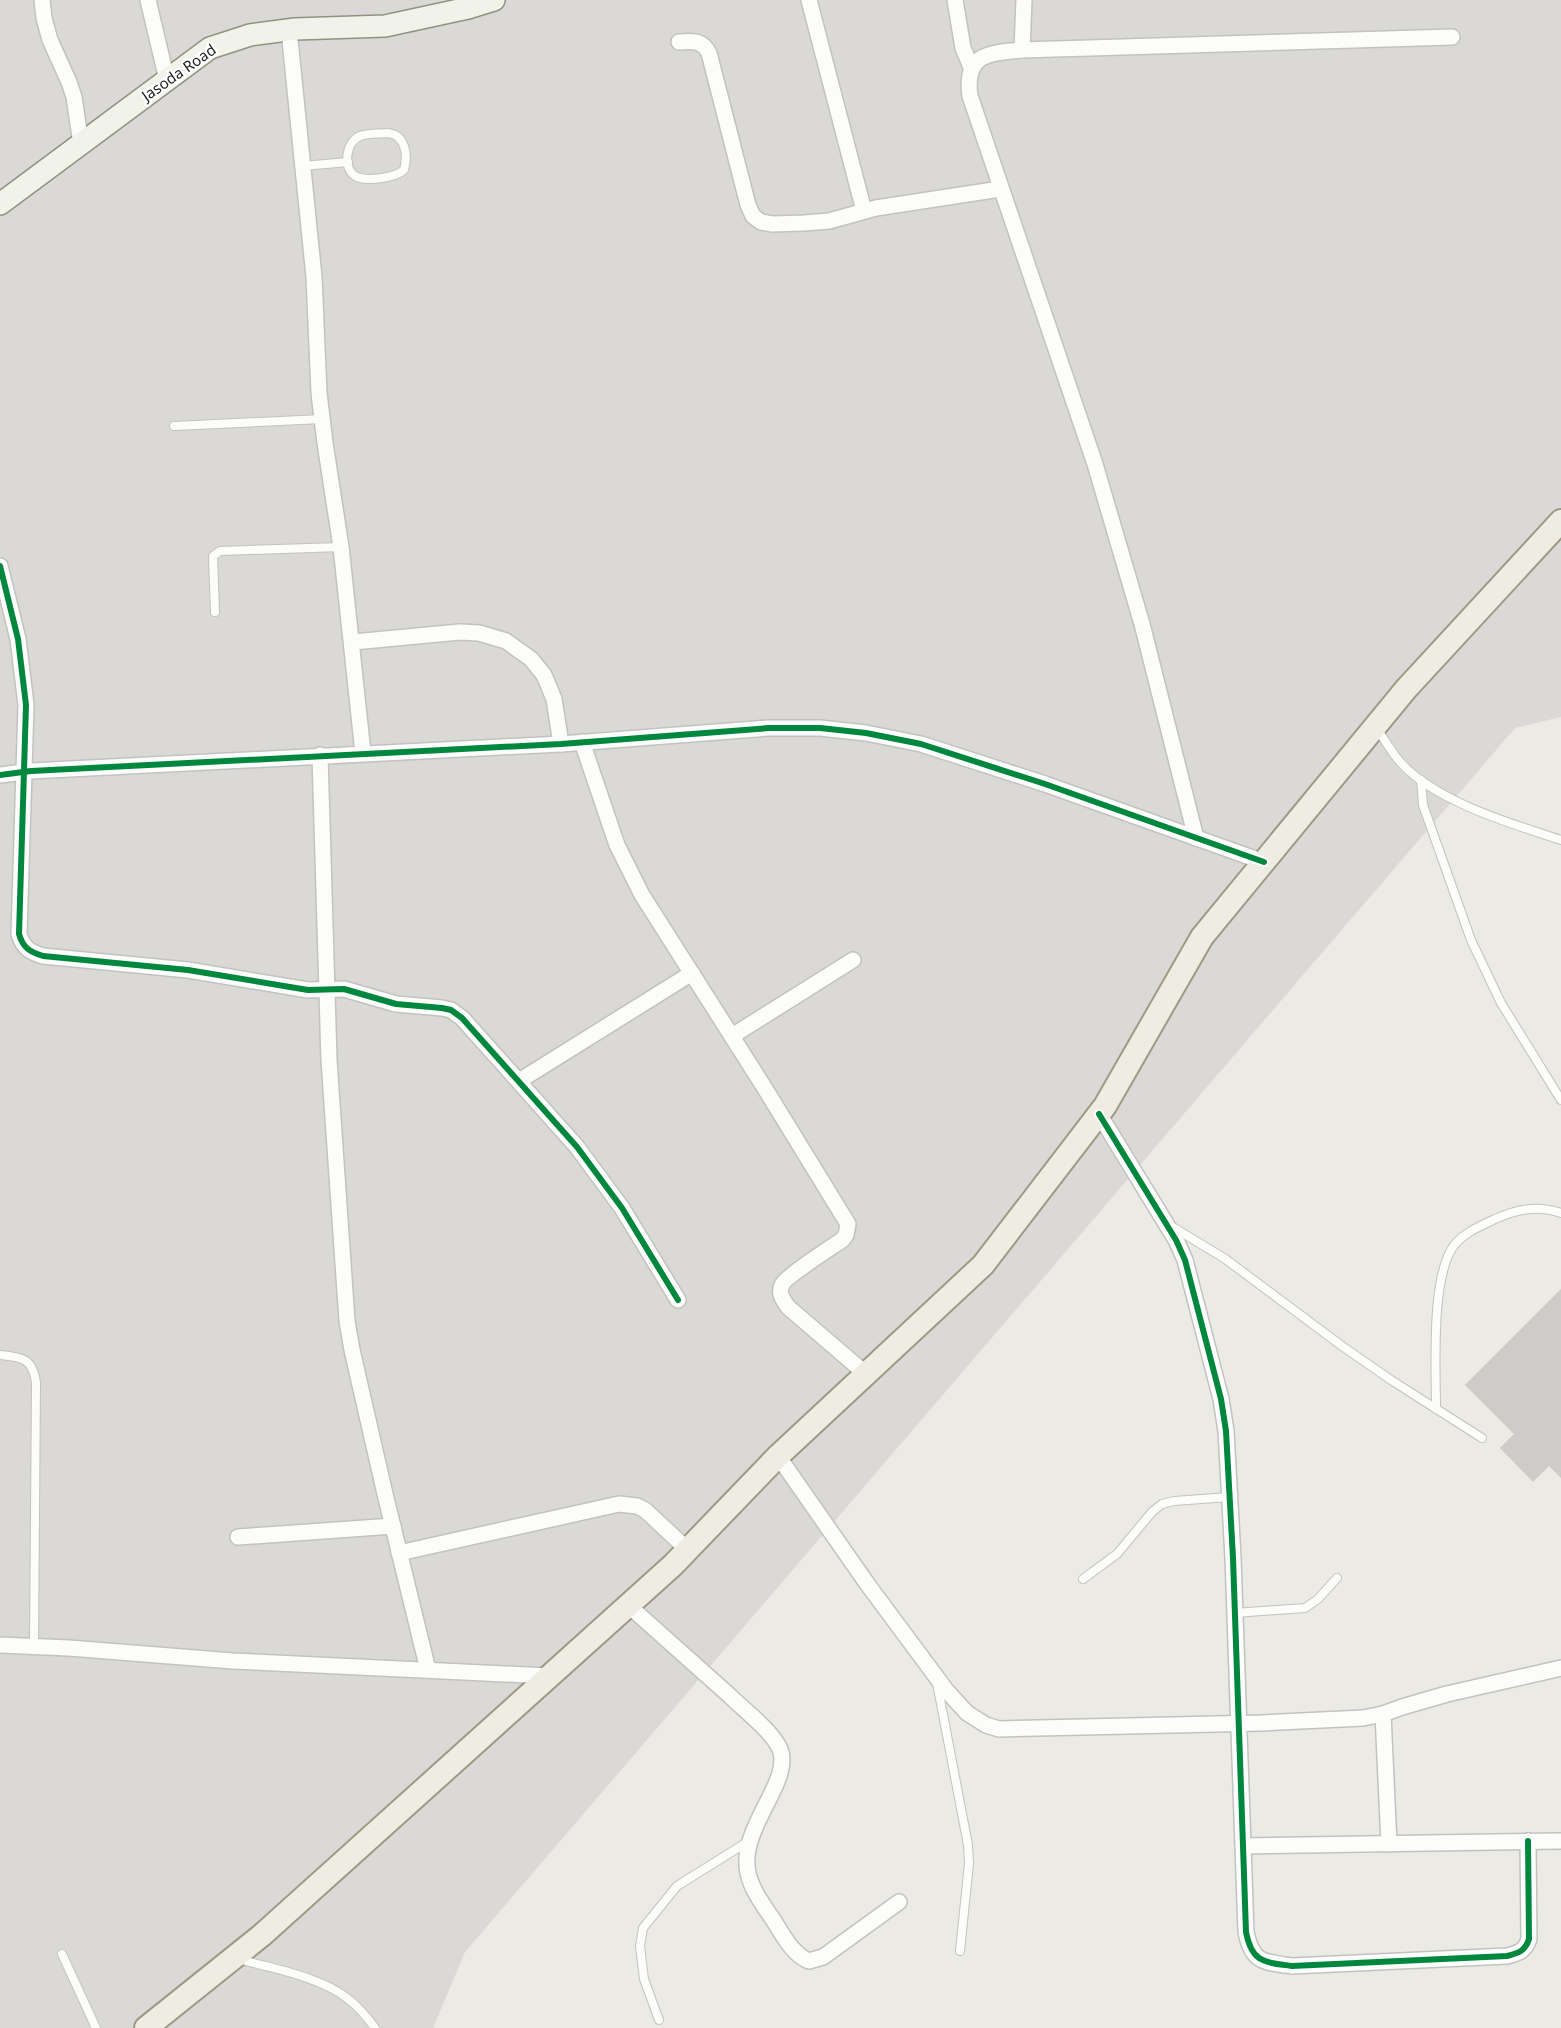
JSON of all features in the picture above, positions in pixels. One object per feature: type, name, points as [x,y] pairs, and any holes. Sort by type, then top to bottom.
[{"type":"main road","points":[[146,2028],[262,1935],[628,1605],[688,1550],[778,1456],[983,1265],[1098,1114],[1202,936],[1406,689],[1561,521]]},
{"type":"street","points":[[42,0],[44,18],[51,40],[74,98],[81,144]]},
{"type":"street","points":[[148,0],[167,80]]},
{"type":"street","name":"Jasoda Road","points":[[0,204],[210,48],[250,34],[385,26],[494,0]]},
{"type":"street","points":[[809,0],[864,211]]},
{"type":"street","points":[[955,0],[963,48],[972,67]]},
{"type":"street","points":[[1022,50],[1024,0]]},
{"type":"street","points":[[289,30],[314,277],[322,419],[353,642],[363,753]]},
{"type":"street","points":[[1196,838],[1142,624],[1095,464],[1000,189],[970,96],[967,79],[972,67],[980,58],[993,53],[1022,50],[1452,37]]},
{"type":"street","points":[[679,42],[699,42],[709,53],[748,205],[753,216],[761,222],[772,225],[829,221],[864,211],[1000,189]]},
{"type":"street","points":[[0,566],[18,639],[26,705],[19,934],[22,944],[30,952],[43,956],[188,970],[308,990],[344,988],[396,1004],[451,1010],[462,1018],[577,1147],[622,1208],[678,1300]]},
{"type":"street","points":[[353,642],[460,632],[480,633],[506,641],[531,659],[543,675],[554,699],[561,744]]},
{"type":"street","points":[[0,775],[320,755],[561,744],[769,728],[820,728],[866,733],[921,744],[1045,784],[1264,862]]},
{"type":"street","points":[[582,742],[617,845],[642,895],[848,1224],[846,1235],[842,1240],[784,1281],[780,1293],[783,1300],[866,1374]]},
{"type":"street","points":[[320,755],[326,989],[347,1321],[428,1670]]},
{"type":"street","points":[[732,1036],[853,960]]},
{"type":"street","points":[[519,1081],[692,973]]},
{"type":"street","points":[[1098,1114],[1167,1224],[1185,1260],[1221,1399],[1226,1431],[1246,1932],[1249,1947],[1256,1957],[1267,1963],[1292,1966],[1507,1956],[1519,1953],[1526,1948],[1529,1939],[1528,1841]]},
{"type":"street","points":[[778,1456],[868,1585],[935,1675],[968,1713],[986,1725],[999,1729],[1363,1719],[1447,1694],[1561,1668]]},
{"type":"street","points":[[399,1553],[629,1503],[645,1510],[688,1550]]},
{"type":"street","points":[[238,1537],[393,1526]]},
{"type":"street","points":[[628,1605],[750,1715],[780,1748],[781,1772],[758,1817],[746,1860],[752,1887],[781,1932],[803,1959],[816,1960],[823,1957],[899,1902]]},
{"type":"street","points":[[0,1645],[233,1661],[549,1676]]},
{"type":"street","points":[[1383,1714],[1389,1844]]},
{"type":"street","points":[[1244,1846],[1561,1841]]},
{"type":"lane","points":[[394,134],[399,136],[404,146],[404,170],[393,177],[357,177],[352,174],[348,162],[349,147],[352,142],[362,136],[394,134]]},
{"type":"lane","points":[[303,166],[348,162]]},
{"type":"lane","points":[[174,426],[322,419]]},
{"type":"lane","points":[[215,612],[213,556],[215,553],[341,547]]},
{"type":"lane","points":[[1375,727],[1401,763],[1421,780],[1496,818],[1561,840]]},
{"type":"lane","points":[[1421,780],[1423,806],[1471,940],[1501,1003],[1561,1100]]},
{"type":"lane","points":[[1436,1409],[1437,1312],[1447,1258],[1455,1244],[1470,1232],[1512,1211],[1527,1208],[1550,1209],[1561,1213]]},
{"type":"lane","points":[[1167,1224],[1224,1258],[1341,1346],[1482,1438]]},
{"type":"lane","points":[[0,1355],[20,1357],[28,1361],[34,1371],[36,1383],[34,1646]]},
{"type":"lane","points":[[1083,1579],[1118,1554],[1152,1512],[1162,1504],[1229,1497]]},
{"type":"lane","points":[[1234,1613],[1305,1608],[1318,1599],[1337,1578]]},
{"type":"lane","points":[[935,1675],[968,1845],[969,1863],[960,1951]]},
{"type":"lane","points":[[660,2020],[642,1970],[640,1946],[643,1928],[677,1886],[750,1840]]},
{"type":"lane","points":[[62,1954],[96,2028]]},
{"type":"lane","points":[[234,1957],[324,1984],[354,2004],[375,2028]]},
{"type":"shaded area","points":[[0,0],[1561,0],[1561,717],[1515,728],[465,1952],[433,2028],[0,2028]]},
{"type":"building","points":[[1561,1290],[1561,1477],[1549,1465],[1533,1481],[1501,1448],[1515,1434],[1466,1385]]},
{"type":"cycle path","points":[[0,566],[18,639],[26,705],[19,934],[25,946],[43,956],[188,970],[308,990],[344,989],[396,1004],[451,1010],[462,1018],[577,1147],[622,1208],[678,1300]]},
{"type":"cycle path","points":[[0,775],[31,771],[561,744],[769,728],[820,728],[866,733],[921,744],[1045,784],[1264,862]]},
{"type":"cycle path","points":[[1099,1114],[1176,1240],[1185,1260],[1221,1399],[1226,1431],[1233,1558],[1246,1932],[1252,1950],[1267,1962],[1292,1966],[1515,1954],[1523,1949],[1529,1939],[1528,1841]]}]
